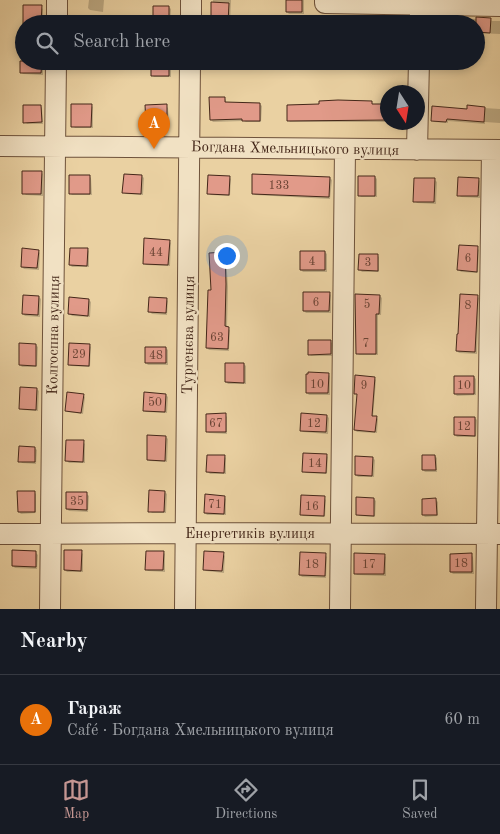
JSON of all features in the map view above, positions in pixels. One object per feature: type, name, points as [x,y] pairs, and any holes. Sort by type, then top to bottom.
[{"type":"street","points":[[57,0],[57,15]]},
{"type":"street","points":[[190,15],[191,0]]},
{"type":"street","points":[[325,0],[325,3],[420,14],[500,6]]},
{"type":"street","name":"Колгоспна вулиця","points":[[50,609],[56,70]]},
{"type":"street","name":"Тургенєва вулиця","points":[[186,609],[190,70]]},
{"type":"street","points":[[417,150],[419,70]]},
{"type":"street","name":"Богдана Хмельницького вулиця","points":[[0,146],[496,150]]},
{"type":"street","points":[[340,609],[345,149]]},
{"type":"street","points":[[486,609],[493,534],[496,150]]},
{"type":"street","name":"Енергетиків вулиця","points":[[0,534],[493,534]]},
{"type":"building","points":[[286,0],[302,0],[302,12],[286,12]]},
{"type":"building","points":[[211,2],[229,3],[228,15],[211,15]]},
{"type":"building","points":[[23,5],[42,5],[41,15],[23,15]]},
{"type":"building","points":[[153,6],[169,6],[169,15],[153,15]]},
{"type":"building","points":[[485,18],[491,18],[490,33],[485,33]]},
{"type":"building","points":[[20,70],[41,70],[41,73],[20,73]]},
{"type":"building","points":[[151,70],[169,70],[169,76],[151,76]]},
{"type":"building","points":[[209,97],[225,97],[225,102],[260,103],[260,121],[242,121],[242,119],[210,120]]},
{"type":"building","points":[[319,101],[372,101],[372,104],[380,104],[380,120],[287,121],[287,105],[319,104]]},
{"type":"building","points":[[71,104],[92,104],[91,127],[71,127]]},
{"type":"building","points":[[167,104],[167,123],[146,124],[145,105]]},
{"type":"building","points":[[23,105],[41,105],[42,122],[23,123]]},
{"type":"building","points":[[467,105],[485,107],[484,122],[447,119],[446,122],[431,121],[432,106],[467,109]]},
{"type":"building","points":[[22,171],[42,171],[41,194],[22,194]]},
{"type":"building","points":[[124,174],[142,175],[141,194],[122,193]]},
{"type":"building","points":[[252,174],[330,177],[329,197],[252,194]]},
{"type":"building","points":[[69,175],[90,175],[90,194],[69,194]]},
{"type":"building","points":[[208,175],[230,176],[229,195],[207,194]]},
{"type":"building","points":[[358,176],[375,176],[375,196],[358,196]]},
{"type":"building","points":[[458,177],[479,178],[478,196],[457,196]]},
{"type":"building","points":[[414,178],[435,178],[434,202],[413,202]]},
{"type":"building","points":[[144,238],[170,240],[168,265],[143,264]]},
{"type":"building","points":[[459,245],[478,246],[477,272],[457,270]]},
{"type":"building","points":[[22,248],[39,250],[37,268],[21,267]]},
{"type":"building","points":[[70,248],[88,248],[87,266],[69,265]]},
{"type":"building","points":[[300,251],[325,251],[325,270],[300,270]]},
{"type":"building","points":[[225,252],[225,326],[229,327],[228,349],[206,348],[208,290],[211,290],[209,253]]},
{"type":"building","points":[[359,254],[378,254],[378,271],[358,270]]},
{"type":"building","points":[[303,292],[330,292],[329,311],[303,311]]},
{"type":"building","points":[[355,294],[380,295],[379,314],[376,314],[376,354],[356,354]]},
{"type":"building","points":[[460,294],[478,295],[475,352],[456,351]]},
{"type":"building","points":[[23,295],[39,296],[38,315],[22,314]]},
{"type":"building","points":[[69,297],[89,299],[88,316],[68,314]]},
{"type":"building","points":[[149,297],[167,298],[166,313],[148,312]]},
{"type":"building","points":[[308,340],[331,340],[331,354],[308,355]]},
{"type":"building","points":[[19,343],[36,344],[36,366],[19,365]]},
{"type":"building","points":[[69,343],[90,344],[89,366],[68,365]]},
{"type":"building","points":[[145,347],[166,347],[166,363],[145,363]]},
{"type":"building","points":[[225,363],[244,363],[244,383],[225,382]]},
{"type":"building","points":[[308,372],[329,373],[328,393],[306,393],[306,374]]},
{"type":"building","points":[[355,375],[375,377],[372,416],[377,416],[375,432],[354,430],[357,394],[354,394]]},
{"type":"building","points":[[454,376],[474,376],[474,394],[454,394]]},
{"type":"building","points":[[20,387],[37,388],[36,410],[19,409]]},
{"type":"building","points":[[67,392],[84,394],[81,413],[65,411]]},
{"type":"building","points":[[144,392],[166,394],[165,412],[143,411]]},
{"type":"building","points":[[226,413],[226,432],[206,432],[206,414]]},
{"type":"building","points":[[301,413],[327,415],[326,432],[300,431]]},
{"type":"building","points":[[454,417],[475,417],[475,436],[454,435]]},
{"type":"building","points":[[147,435],[166,436],[165,461],[147,460]]},
{"type":"building","points":[[66,440],[84,440],[83,462],[65,461]]},
{"type":"building","points":[[19,446],[35,447],[35,462],[18,462]]},
{"type":"building","points":[[303,453],[327,454],[326,473],[302,472]]},
{"type":"building","points":[[207,455],[225,455],[224,473],[206,472]]},
{"type":"building","points":[[422,455],[435,455],[436,470],[422,470]]},
{"type":"building","points":[[355,456],[373,457],[372,476],[355,475]]},
{"type":"building","points":[[149,490],[165,491],[164,512],[148,512]]},
{"type":"building","points":[[17,491],[35,491],[35,512],[18,512]]},
{"type":"building","points":[[66,492],[87,492],[87,510],[66,509]]},
{"type":"building","points":[[205,494],[225,496],[224,514],[204,513]]},
{"type":"building","points":[[301,495],[325,496],[324,516],[300,515]]},
{"type":"building","points":[[356,497],[374,498],[374,516],[356,515]]},
{"type":"building","points":[[436,498],[437,515],[422,515],[422,499]]},
{"type":"building","points":[[12,550],[36,551],[36,567],[12,566]]},
{"type":"building","points":[[64,550],[82,550],[81,571],[64,570]]},
{"type":"building","points":[[146,551],[164,551],[163,570],[145,570]]},
{"type":"building","points":[[204,551],[224,552],[222,571],[203,570]]},
{"type":"building","points":[[300,552],[326,553],[325,576],[299,575]]},
{"type":"building","points":[[354,553],[385,554],[384,574],[354,574]]},
{"type":"building","points":[[472,553],[472,572],[450,572],[450,554]]},
{"type":"place","name":"Гараж","points":[[154,149]]}]
